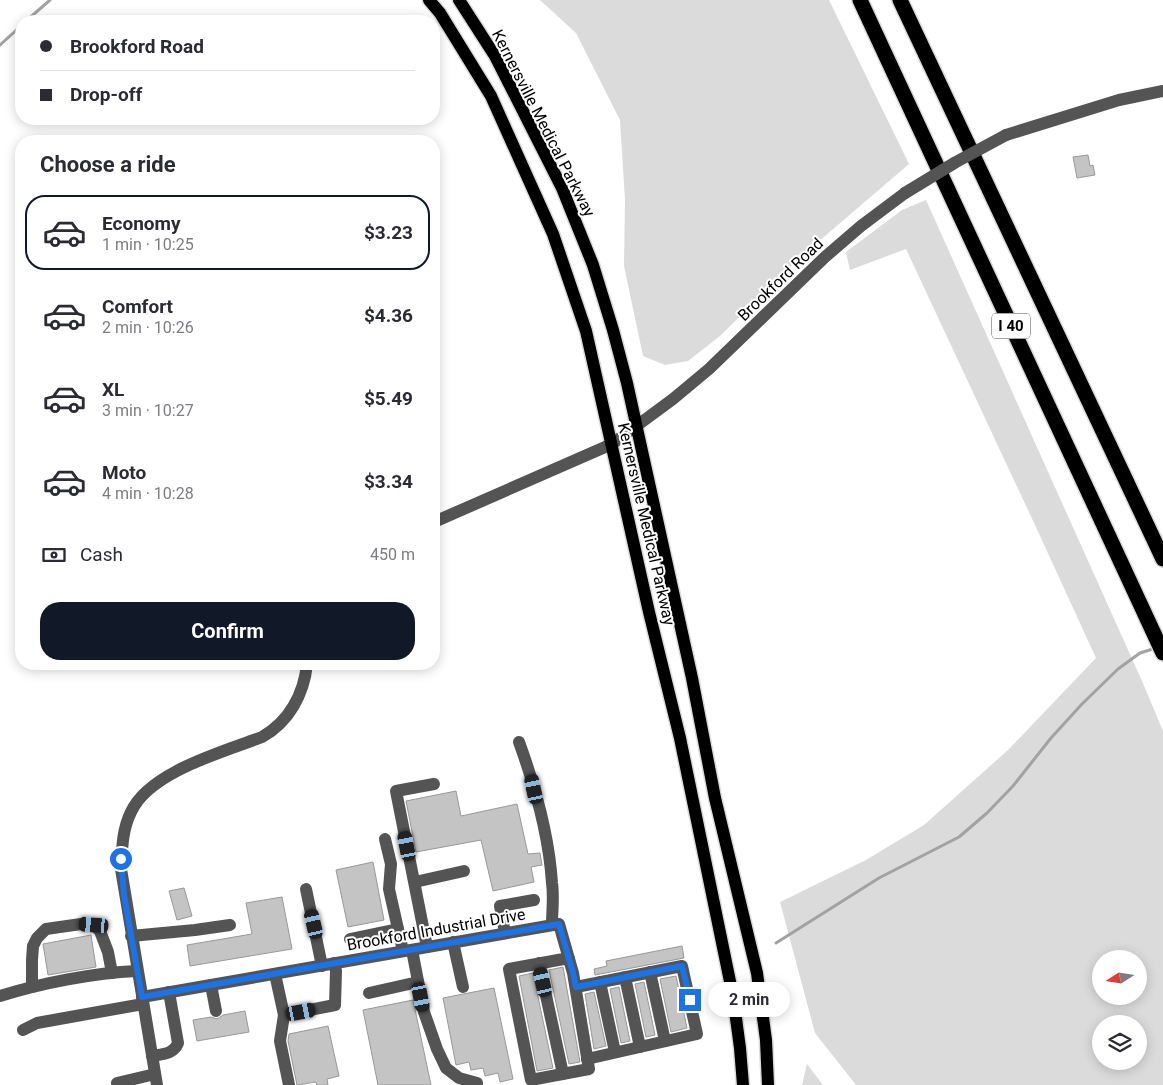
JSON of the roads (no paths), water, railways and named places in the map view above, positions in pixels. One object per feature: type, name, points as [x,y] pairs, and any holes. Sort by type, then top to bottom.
[{"type":"highway","name":"I 40","points":[[860,0],[1163,653]]},
{"type":"highway","name":"I 40","points":[[900,0],[1163,560]]},
{"type":"main road","name":"Kernersville Medical Parkway","points":[[429,0],[440,14],[491,96],[538,199],[586,331],[649,612],[680,738],[733,996],[743,1085]]},
{"type":"main road","name":"Kernersville Medical Parkway","points":[[459,0],[495,56],[562,188],[593,265],[613,330],[692,678],[715,798],[756,973],[766,1040],[768,1085]]},
{"type":"main road","points":[[491,96],[510,85]]},
{"type":"main road","points":[[686,770],[708,765]]},
{"type":"street","name":"Brookford Road","points":[[440,519],[612,444],[673,399],[709,369],[825,257],[861,226],[905,193],[956,162],[1006,135],[1119,100],[1163,91]]},
{"type":"street","points":[[114,1084],[156,1079],[121,869],[125,828],[136,804],[167,776],[272,732],[292,709],[303,685],[307,670]]},
{"type":"street","points":[[519,742],[531,774],[550,861],[555,925],[569,958],[576,987],[589,1069],[531,1080],[509,970],[569,958]]},
{"type":"street","points":[[428,947],[396,790],[434,784]]},
{"type":"street","points":[[386,839],[391,864],[389,889],[398,929],[418,982],[424,1012],[437,1049],[446,1068],[458,1078],[476,1083]]},
{"type":"street","points":[[415,882],[464,871]]},
{"type":"street","points":[[284,1015],[335,1005],[336,971],[328,964],[306,889]]},
{"type":"street","points":[[505,933],[500,906],[534,900]]},
{"type":"street","points":[[32,988],[33,946],[46,928],[81,924],[94,925],[100,931],[108,952],[112,973]]},
{"type":"street","points":[[131,936],[230,925]]},
{"type":"street","name":"Brookford Industrial Drive","points":[[22,1030],[37,1023],[143,1000],[169,992],[555,925]]},
{"type":"street","points":[[350,939],[398,929]]},
{"type":"street","points":[[453,942],[463,987]]},
{"type":"street","points":[[539,963],[563,1074]]},
{"type":"street","points":[[576,987],[682,966],[697,1034],[587,1059]]},
{"type":"street","points":[[0,996],[112,973],[137,971]]},
{"type":"street","points":[[650,972],[665,1041]]},
{"type":"street","points":[[275,974],[284,1015],[280,1041],[290,1085]]},
{"type":"street","points":[[625,977],[640,1047]]},
{"type":"street","points":[[369,992],[418,982]]},
{"type":"street","points":[[600,982],[615,1052]]},
{"type":"street","points":[[211,985],[216,1011]]},
{"type":"street","points":[[152,1056],[172,1052],[176,1049],[178,1043],[169,992]]},
{"type":"waterway","points":[[33,15],[50,0]]},
{"type":"waterway","points":[[0,45],[15,31]]},
{"type":"waterway","points":[[776,943],[879,878],[959,837],[987,813],[1013,786],[1051,738],[1118,669],[1140,653],[1156,648]]}]
